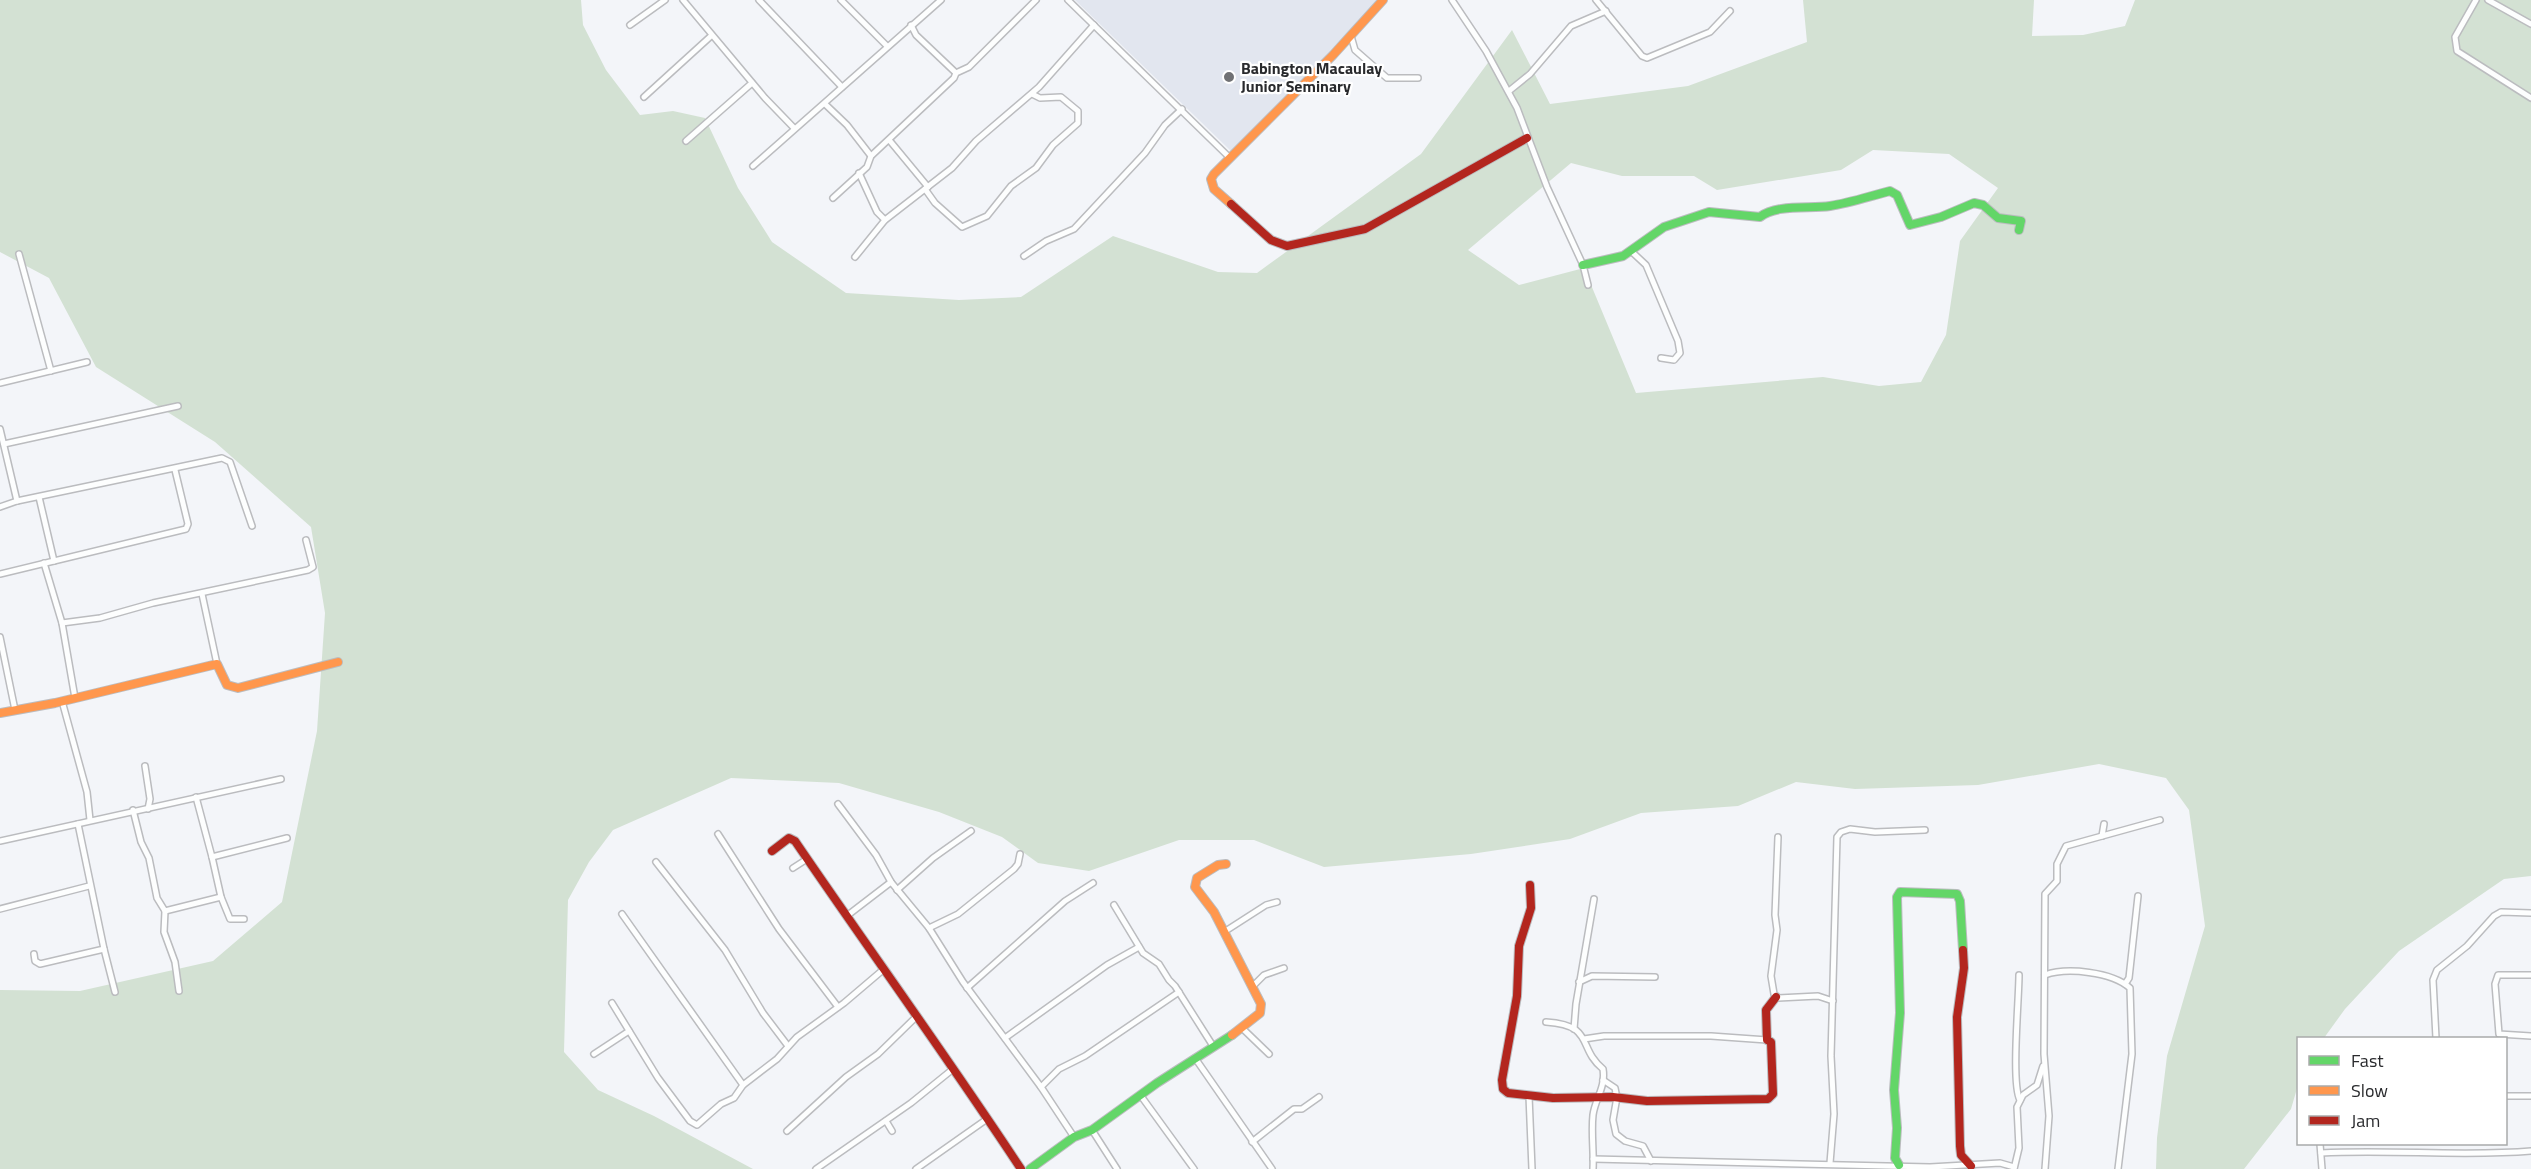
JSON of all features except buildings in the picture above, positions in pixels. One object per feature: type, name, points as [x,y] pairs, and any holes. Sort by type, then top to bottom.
[{"type":"street","points":[[630,25],[665,0]]},
{"type":"street","points":[[682,0],[711,36],[794,128]]},
{"type":"street","points":[[759,0],[842,87]]},
{"type":"street","points":[[841,0],[887,46]]},
{"type":"street","points":[[926,0],[932,6]]},
{"type":"street","points":[[753,166],[941,0]]},
{"type":"street","points":[[833,198],[867,166],[871,156],[890,141],[954,78],[956,73],[969,67],[1036,0]]},
{"type":"street","points":[[1068,0],[1230,158]]},
{"type":"street","points":[[1383,0],[1214,174],[1211,179],[1214,189],[1271,240],[1287,246],[1365,229],[1527,138]]},
{"type":"street","points":[[1452,0],[1509,91],[1527,138],[1583,265],[1588,285]]},
{"type":"street","points":[[1596,0],[1642,56],[1647,58],[1710,32],[1730,11]]},
{"type":"street","points":[[2476,0],[2456,37],[2457,51],[2531,98]]},
{"type":"street","points":[[2488,0],[2531,24]]},
{"type":"street","points":[[1509,91],[1530,74],[1571,26],[1606,11]]},
{"type":"street","points":[[911,25],[916,35],[956,73]]},
{"type":"street","points":[[855,257],[885,220],[952,168],[976,141],[1032,94],[1094,25]]},
{"type":"street","points":[[1351,34],[1355,50],[1387,78],[1418,78]]},
{"type":"street","points":[[644,98],[711,36]]},
{"type":"street","points":[[686,141],[752,82]]},
{"type":"street","points":[[890,141],[927,188],[935,203],[962,227],[987,216],[1011,186],[1036,168],[1053,145],[1078,123],[1078,111],[1070,103],[1061,98],[1040,98],[1032,94]]},
{"type":"street","points":[[825,104],[847,125],[871,156]]},
{"type":"street","points":[[1024,256],[1046,241],[1074,230],[1145,153],[1165,125],[1182,109]]},
{"type":"street","points":[[859,173],[877,212],[885,220]]},
{"type":"street","points":[[1583,265],[1623,256],[1664,227],[1709,212],[1755,218],[1777,211],[1831,206],[1890,191],[1897,195],[1910,225],[1941,217],[1974,203],[1983,205],[1998,218],[2021,221],[2019,230]]},
{"type":"street","points":[[1631,251],[1646,265],[1678,341],[1680,353],[1677,357],[1674,360],[1661,358]]},
{"type":"street","points":[[20,254],[51,371]]},
{"type":"street","points":[[0,383],[87,362]]},
{"type":"street","points":[[4,444],[178,406]]},
{"type":"street","points":[[0,429],[17,501]]},
{"type":"street","points":[[0,507],[17,501],[175,470],[222,458],[230,462],[252,526]]},
{"type":"street","points":[[0,574],[186,529],[188,524],[175,470]]},
{"type":"street","points":[[39,497],[54,561]]},
{"type":"street","points":[[62,623],[100,618],[153,603],[309,570],[313,567],[314,562],[306,540]]},
{"type":"street","points":[[44,563],[62,623],[75,698]]},
{"type":"street","points":[[202,594],[217,664],[227,685],[238,688],[338,662]]},
{"type":"street","points":[[0,638],[15,710]]},
{"type":"street","points":[[0,713],[62,701],[217,664]]},
{"type":"street","points":[[62,701],[87,792],[90,820]]},
{"type":"street","points":[[145,766],[150,798],[147,809]]},
{"type":"street","points":[[0,841],[281,779]]},
{"type":"street","points":[[196,797],[221,897],[230,919],[244,919]]},
{"type":"street","points":[[838,804],[881,862],[891,882],[929,928],[968,988],[1041,1087],[1074,1137]]},
{"type":"street","points":[[133,810],[141,842],[149,858],[155,892],[165,911],[164,932],[175,962],[179,991]]},
{"type":"street","points":[[2045,1169],[2049,1116],[2043,1077],[2044,898],[2047,890],[2057,881],[2059,857],[2066,846],[2073,842],[2160,820]]},
{"type":"street","points":[[78,824],[89,886],[116,992]]},
{"type":"street","points":[[2102,836],[2104,824]]},
{"type":"street","points":[[1830,1163],[1834,1114],[1831,1056],[1838,835],[1850,830],[1875,832],[1925,830]]},
{"type":"street","points":[[897,890],[939,853],[971,831]]},
{"type":"street","points":[[718,834],[779,929],[838,1007]]},
{"type":"street","points":[[1776,997],[1771,975],[1777,930],[1775,910],[1778,837]]},
{"type":"street","points":[[212,857],[287,838]]},
{"type":"street","points":[[772,851],[782,842],[792,838],[837,903],[848,915],[853,927],[1020,1169]]},
{"type":"street","points":[[929,928],[958,914],[1014,869],[1020,854]]},
{"type":"street","points":[[793,868],[807,859]]},
{"type":"street","points":[[656,862],[725,950],[764,1014],[788,1046]]},
{"type":"street","points":[[1030,1169],[1074,1137],[1092,1130],[1242,1028],[1262,1010],[1224,932],[1195,883],[1197,878],[1214,867],[1226,864]]},
{"type":"street","points":[[848,915],[891,882]]},
{"type":"street","points":[[968,988],[1065,901],[1093,883]]},
{"type":"street","points":[[1530,885],[1533,907],[1521,939],[1516,982],[1517,996],[1501,1086],[1508,1093],[1529,1096],[1600,1099],[1615,1097],[1656,1101],[1768,1099],[1773,1094],[1773,1053],[1771,1042],[1767,1040],[1684,1036],[1604,1036],[1588,1042]]},
{"type":"street","points":[[0,909],[89,886]]},
{"type":"street","points":[[1894,1163],[1897,1128],[1894,1090],[1900,956],[1897,897],[1900,892],[1953,893],[1960,901],[1964,973],[1957,1017],[1961,1155],[1971,1166]]},
{"type":"street","points":[[2125,984],[2129,978],[2138,896]]},
{"type":"street","points":[[165,911],[221,897]]},
{"type":"street","points":[[1574,1029],[1579,982],[1594,899]]},
{"type":"street","points":[[1224,932],[1266,905],[1277,902]]},
{"type":"street","points":[[1114,905],[1139,947],[1146,956],[1159,964],[1213,1046]]},
{"type":"street","points":[[2436,1037],[2433,980],[2437,970],[2467,946],[2500,912],[2531,913]]},
{"type":"street","points":[[622,914],[743,1085]]},
{"type":"street","points":[[1005,1038],[1107,965],[1139,947]]},
{"type":"street","points":[[34,954],[37,963],[40,964],[104,949]]},
{"type":"street","points":[[1252,987],[1264,975],[1284,968]]},
{"type":"street","points":[[612,1003],[658,1078],[694,1125],[701,1124],[722,1104],[734,1098],[743,1085],[777,1059],[788,1046],[884,969]]},
{"type":"street","points":[[2045,975],[2072,972],[2125,984],[2131,991],[2132,1054],[2118,1169]]},
{"type":"street","points":[[1593,1159],[1758,1166],[1894,1163],[1971,1166],[2000,1163],[2014,1168],[2019,1148],[2017,1118],[2020,1100],[2017,1091],[2016,1040],[2019,975]]},
{"type":"street","points":[[2531,975],[2498,975],[2495,979],[2500,1037],[2531,1036]]},
{"type":"street","points":[[1579,982],[1592,976],[1655,977]]},
{"type":"street","points":[[1041,1087],[1059,1069],[1085,1056],[1179,992]]},
{"type":"street","points":[[1776,997],[1818,996],[1833,1001]]},
{"type":"street","points":[[1767,1040],[1766,1010],[1776,997]]},
{"type":"street","points":[[787,1131],[846,1077],[878,1054],[916,1017]]},
{"type":"street","points":[[1546,1022],[1563,1023],[1574,1029],[1588,1042],[1597,1064],[1603,1069],[1600,1099],[1595,1105],[1593,1120],[1593,1169]]},
{"type":"street","points":[[1242,1028],[1269,1054]]},
{"type":"street","points":[[594,1054],[629,1031]]},
{"type":"street","points":[[1195,1058],[1268,1167]]},
{"type":"street","points":[[816,1169],[886,1121],[953,1069]]},
{"type":"street","points":[[2020,1100],[2043,1077]]},
{"type":"street","points":[[1603,1080],[1615,1088],[1613,1120],[1616,1134],[1625,1141],[1643,1146],[1651,1161]]},
{"type":"street","points":[[1141,1096],[1194,1169]]},
{"type":"street","points":[[1529,1096],[1532,1169]]},
{"type":"street","points":[[2507,1096],[2531,1096]]},
{"type":"street","points":[[1252,1142],[1294,1109],[1302,1109],[1319,1097]]},
{"type":"street","points":[[916,1169],[987,1119]]},
{"type":"street","points":[[886,1121],[892,1131]]},
{"type":"street","points":[[1092,1130],[1117,1169]]},
{"type":"street","points":[[2320,1145],[2322,1169]]},
{"type":"street","points":[[2321,1153],[2503,1154],[2531,1150]]},
{"type":"street","points":[[1949,1166],[1961,1155]]},
{"type":"street","points":[[2000,1163],[2005,1169]]},
{"type":"shaded area","name":"Babington Macaulay Junior Seminary","points":[[1075,0],[1379,0],[1232,152]]},
{"type":"green space","points":[[0,0],[581,0],[583,25],[606,70],[640,115],[673,111],[705,118],[738,188],[772,242],[846,293],[959,300],[1021,297],[1113,236],[1218,272],[1257,273],[1421,154],[1512,30],[1550,104],[1688,86],[1807,42],[1803,0],[2034,0],[2032,36],[2083,35],[2125,26],[2135,0],[2531,0],[2531,876],[2504,879],[2399,951],[2345,1009],[2325,1037],[2297,1037],[2297,1088],[2291,1109],[2244,1169],[2156,1169],[2157,1138],[2167,1056],[2205,926],[2189,810],[2166,778],[2099,764],[1978,785],[1855,789],[1796,782],[1738,806],[1641,813],[1570,839],[1471,854],[1324,867],[1254,840],[1179,840],[1089,871],[1038,863],[1002,837],[939,812],[839,783],[731,778],[613,830],[589,862],[568,900],[564,1052],[598,1090],[654,1116],[753,1169],[0,1169],[0,990],[80,991],[213,961],[282,902],[317,731],[325,613],[311,527],[215,442],[96,367],[49,278],[0,252]],"holes":[[[1873,150],[1949,154],[1998,188],[1960,241],[1946,335],[1921,382],[1879,386],[1823,377],[1636,393],[1584,268],[1519,285],[1468,250],[1571,163],[1622,176],[1694,176],[1717,190],[1841,170]]]},
{"type":"traffic: fast","points":[[1583,265],[1623,256],[1664,227],[1709,212],[1760,217],[1775,210],[1830,206],[1890,191],[1897,195],[1910,225],[1941,217],[1974,203],[1983,205],[1998,218],[2021,221],[2019,230]]},
{"type":"traffic: fast","points":[[1899,1165],[1895,1158],[1897,1128],[1894,1090],[1900,1013],[1897,897],[1900,892],[1957,894],[1960,901],[1963,950]]},
{"type":"traffic: fast","points":[[1030,1169],[1074,1137],[1092,1130],[1157,1083],[1232,1035]]},
{"type":"traffic: slow","points":[[1231,204],[1214,189],[1211,179],[1214,174],[1333,55],[1383,0]]},
{"type":"traffic: slow","points":[[0,713],[55,703],[217,664],[227,685],[238,688],[338,662]]},
{"type":"traffic: slow","points":[[1226,864],[1218,865],[1197,878],[1195,887],[1214,912],[1261,1004],[1260,1013],[1232,1035]]},
{"type":"traffic: jam","points":[[1231,204],[1271,240],[1287,246],[1365,229],[1527,138]]},
{"type":"traffic: jam","points":[[772,851],[789,838],[795,841],[1021,1169]]},
{"type":"traffic: jam","points":[[1530,885],[1531,908],[1519,946],[1517,996],[1502,1080],[1503,1089],[1508,1093],[1553,1098],[1613,1097],[1647,1101],[1768,1099],[1773,1094],[1771,1042],[1767,1040],[1766,1010],[1776,997]]},
{"type":"traffic: jam","points":[[1963,950],[1964,968],[1957,1017],[1960,1146],[1961,1155],[1971,1166]]},
{"type":"place","name":"Babington Macaulay Junior Seminary","points":[[1229,77]]}]
